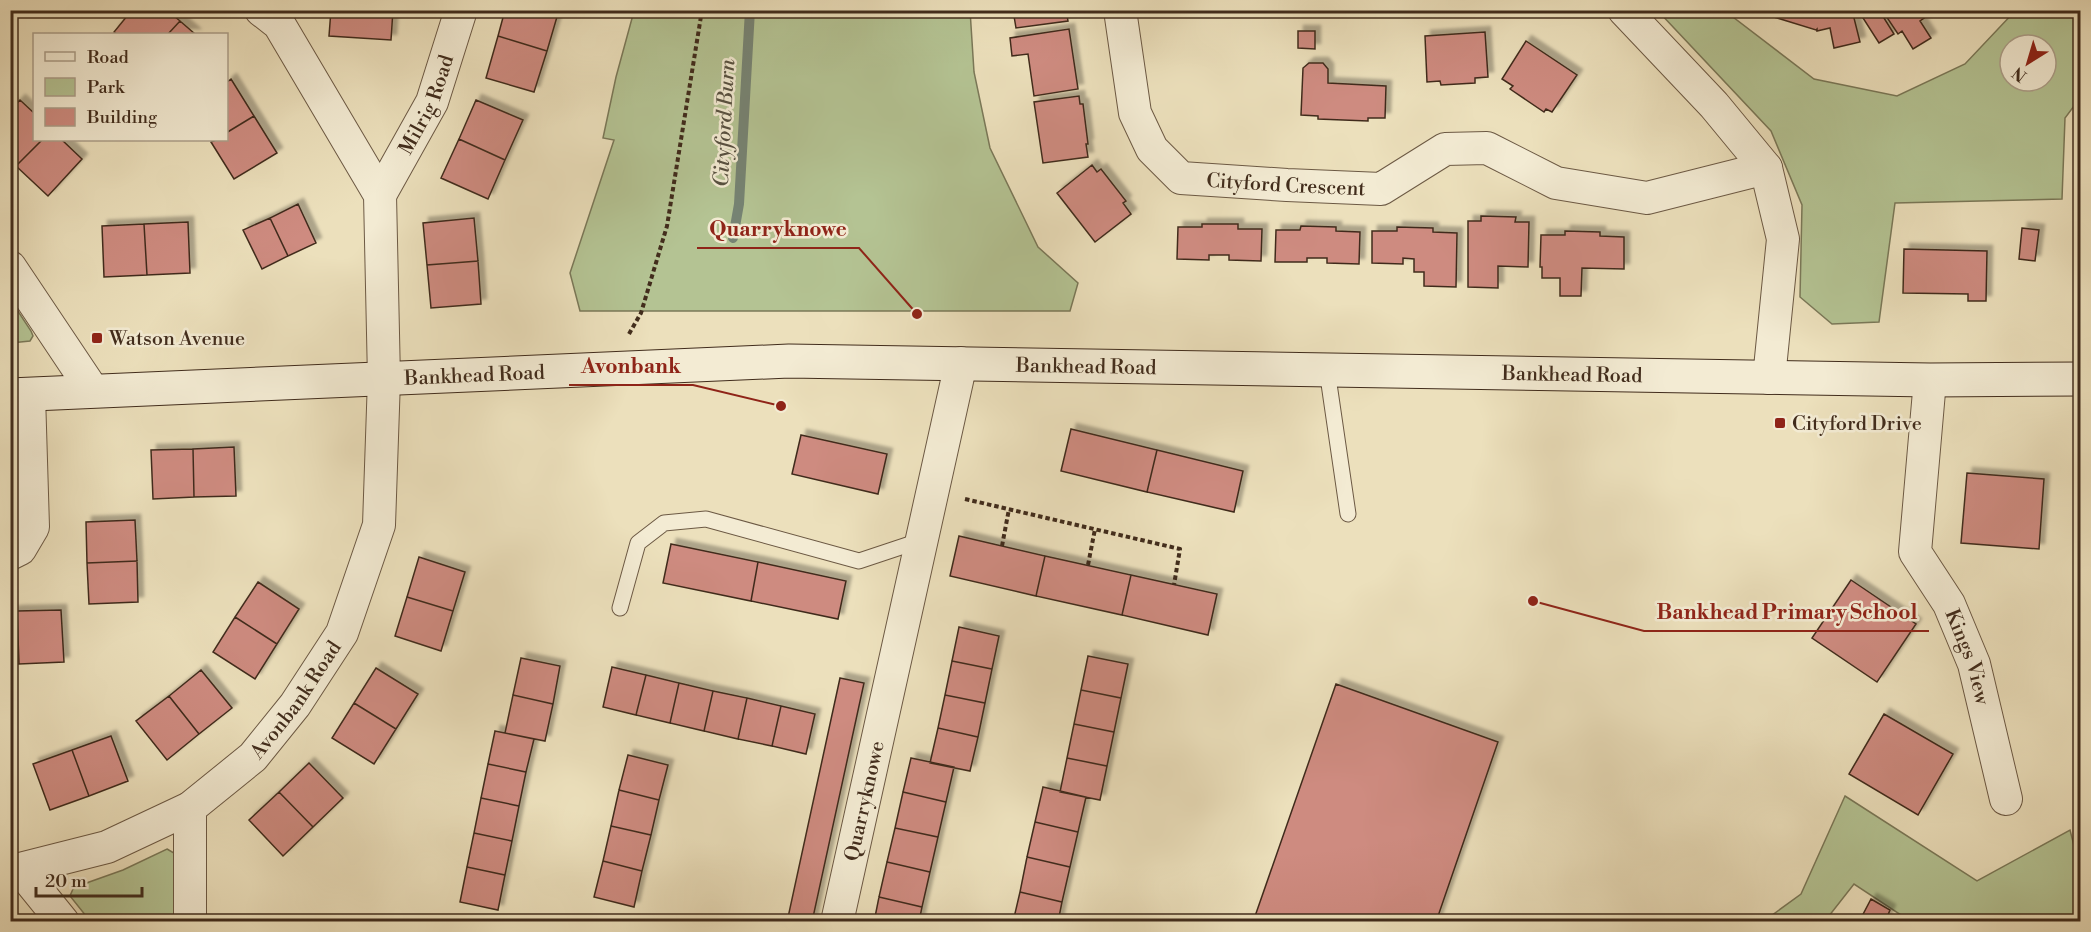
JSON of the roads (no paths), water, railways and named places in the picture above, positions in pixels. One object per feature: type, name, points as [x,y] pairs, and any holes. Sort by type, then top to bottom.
[{"type":"street","points":[[261,10],[279,24],[380,195],[384,379]]},
{"type":"street","name":"Milrig Road","points":[[380,195],[432,102],[461,10]]},
{"type":"street","name":"Cityford Crescent","points":[[1120,10],[1135,113],[1152,149],[1180,178],[1381,189],[1445,149],[1487,148],[1556,183],[1647,198],[1766,168]]},
{"type":"street","points":[[1624,10],[1714,105],[1766,168],[1784,239],[1769,378]]},
{"type":"street","points":[[10,267],[93,391]]},
{"type":"street","name":"Bankhead Road","points":[[20,395],[789,361],[1769,378],[2080,379]]},
{"type":"street","name":"Quarryknowe","points":[[837,921],[961,363]]},
{"type":"street","name":"Avonbank Road","points":[[15,869],[107,847],[190,808],[253,757],[295,705],[342,633],[379,525],[384,379]]},
{"type":"street","name":"Kings View","points":[[1930,380],[1915,552],[1949,604],[1974,664],[2006,799]]},
{"type":"street","points":[[10,554],[20,549],[33,527],[20,395]]},
{"type":"street","points":[[190,808],[190,921]]},
{"type":"street","points":[[15,869],[63,921]]},
{"type":"lane","points":[[1327,370],[1348,514]]},
{"type":"lane","points":[[621,608],[638,543],[664,524],[706,519],[859,561],[922,540]]},
{"type":"waterway","name":"Cityford Burn","points":[[733,238],[739,204],[750,10]]},
{"type":"place","name":"Quarryknowe","points":[[917,314]]},
{"type":"place","name":"Watson Avenue","points":[[97,338]]},
{"type":"place","name":"Avonbank","points":[[781,406]]},
{"type":"place","name":"Cityford Drive","points":[[1780,423]]},
{"type":"place","name":"Bankhead Primary School","points":[[1533,601]]}]
